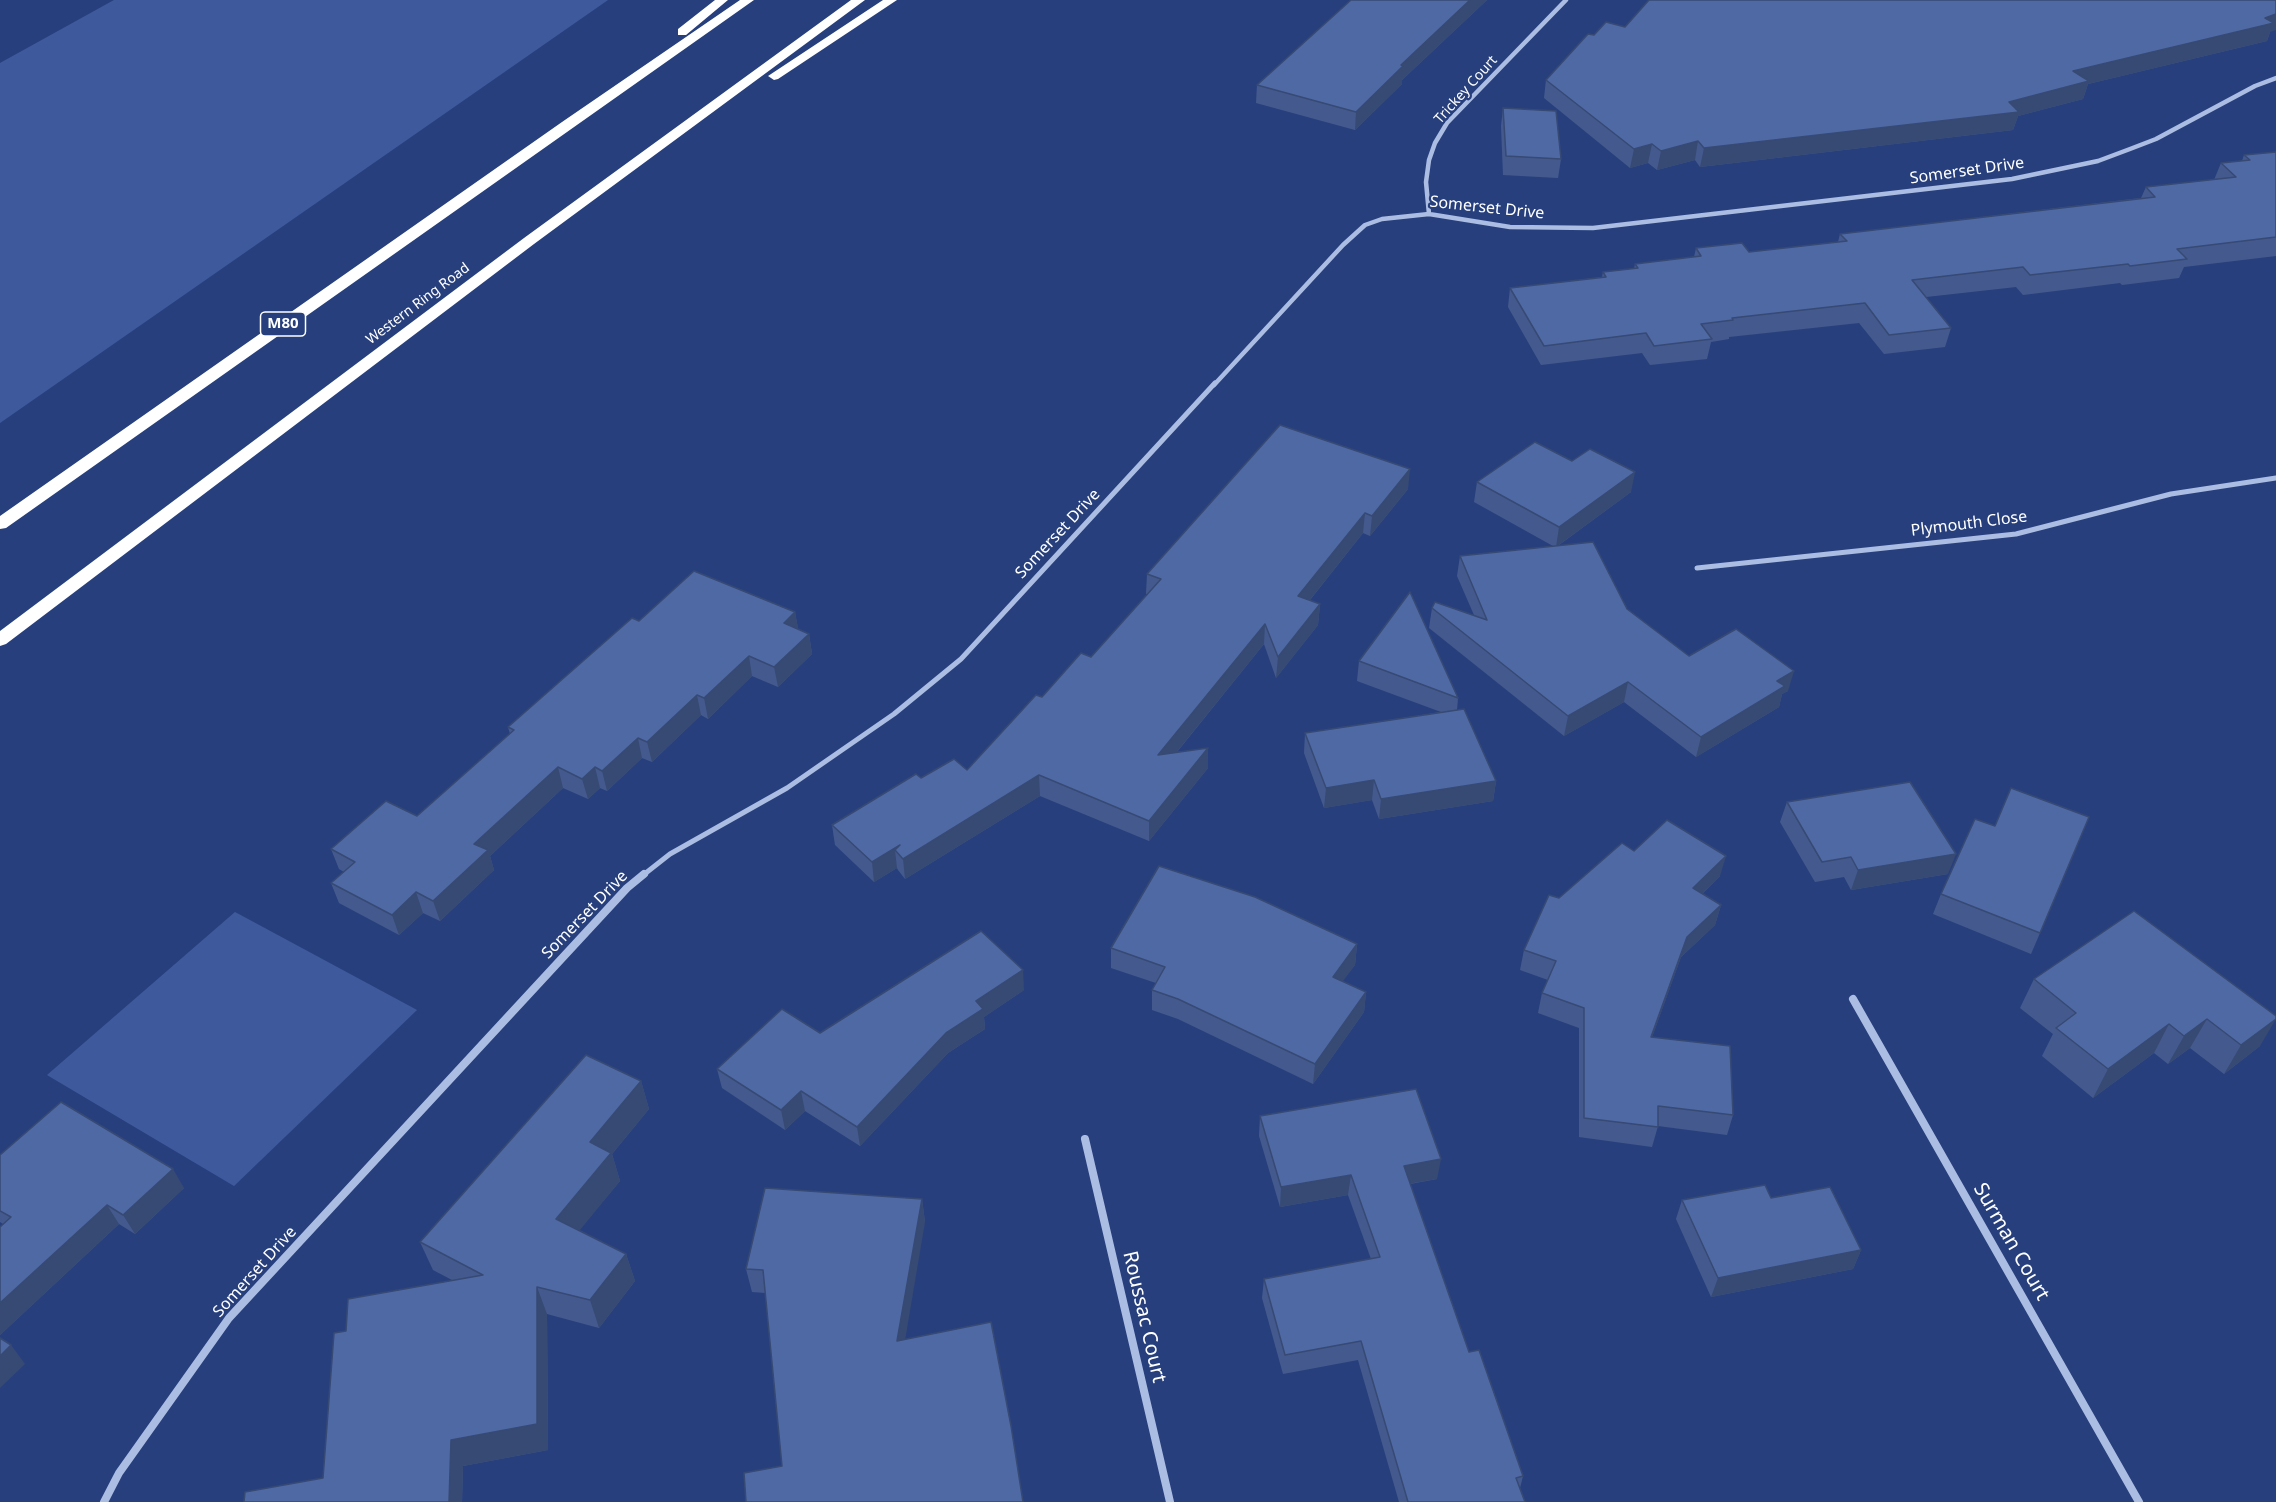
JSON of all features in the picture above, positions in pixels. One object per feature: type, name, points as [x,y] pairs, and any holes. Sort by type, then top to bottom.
[{"type":"highway","points":[[566,125],[722,0]]},
{"type":"highway","name":"M80","points":[[0,524],[566,125],[748,0]]},
{"type":"highway","name":"Western Ring Road","points":[[0,640],[529,242],[859,0]]},
{"type":"highway","points":[[529,242],[891,0]]},
{"type":"street","name":"Trickey Court","points":[[1429,214],[1426,182],[1429,160],[1435,143],[1447,123],[1566,0]]},
{"type":"street","name":"Somerset Drive","points":[[104,1502],[120,1473],[229,1318],[627,888],[670,854],[787,788],[894,714],[961,659],[1343,245],[1365,225],[1382,219],[1429,214],[1510,227],[1593,228],[2012,179],[2087,164],[2130,149],[2180,127],[2255,86],[2276,78]]},
{"type":"street","name":"Plymouth Close","points":[[1697,568],[2016,534],[2171,494],[2276,478]]},
{"type":"street","name":"Surman Court","points":[[1853,999],[2139,1502]]},
{"type":"street","name":"Roussac Court","points":[[1085,1139],[1170,1502]]},
{"type":"shaded area","points":[[114,0],[608,0],[0,423],[0,63]]},
{"type":"shaded area","points":[[235,912],[417,1010],[234,1186],[47,1075]]},
{"type":"building","points":[[1351,0],[1470,0],[1401,65],[1403,66],[1356,112],[1257,85]]},
{"type":"building","points":[[1649,0],[2276,0],[2276,14],[2265,18],[2274,23],[2073,71],[2089,81],[2009,102],[2019,112],[1704,148],[1698,141],[1661,151],[1652,144],[1634,149],[1546,80],[1588,34],[1594,35],[1606,22],[1625,27]]},
{"type":"building","points":[[1503,108],[1556,111],[1561,159],[1506,156]]},
{"type":"building","points":[[2276,152],[2276,237],[2177,249],[2187,259],[2130,266],[2128,264],[2030,275],[2023,267],[1912,280],[1951,328],[1889,335],[1865,303],[1732,318],[1733,320],[1701,324],[1712,339],[1654,346],[1646,333],[1544,346],[1510,288],[1606,277],[1603,272],[1638,268],[1635,264],[1701,256],[1696,248],[1742,243],[1749,252],[1847,241],[1840,234],[2155,197],[2146,187],[2236,177],[2221,163],[2250,160],[2244,155]]},
{"type":"building","points":[[1280,425],[1410,469],[1372,516],[1365,513],[1298,596],[1320,604],[1278,657],[1265,624],[1158,755],[1208,748],[1149,821],[1039,775],[903,859],[895,850],[900,845],[872,862],[832,825],[916,774],[921,778],[954,759],[967,770],[1036,695],[1042,697],[1081,653],[1091,657],[1161,579],[1147,574]]},
{"type":"building","points":[[1535,442],[1572,461],[1590,449],[1635,472],[1559,527],[1477,482]]},
{"type":"building","points":[[1593,542],[1627,609],[1689,656],[1736,629],[1794,671],[1777,681],[1785,686],[1701,737],[1628,682],[1568,716],[1432,608],[1435,602],[1487,620],[1460,556]]},
{"type":"building","points":[[694,571],[795,612],[784,623],[809,634],[774,667],[749,656],[704,698],[697,695],[647,742],[638,738],[602,771],[595,767],[582,779],[558,767],[474,844],[488,850],[433,901],[416,892],[392,915],[331,883],[355,862],[331,849],[386,801],[417,816],[514,730],[508,727],[632,618],[639,621]]},
{"type":"building","points":[[1410,592],[1458,698],[1359,661]]},
{"type":"building","points":[[1464,709],[1496,781],[1381,799],[1374,780],[1326,788],[1305,733]]},
{"type":"building","points":[[1910,782],[1956,854],[1858,870],[1851,857],[1822,862],[1787,802]]},
{"type":"building","points":[[2011,788],[2089,817],[2040,933],[1941,894],[1975,819],[1995,826]]},
{"type":"building","points":[[1667,820],[1726,856],[1693,888],[1721,905],[1687,937],[1651,1037],[1730,1046],[1733,1115],[1658,1106],[1658,1127],[1584,1118],[1584,1008],[1542,993],[1556,961],[1524,950],[1549,895],[1559,898],[1622,843],[1634,851]]},
{"type":"building","points":[[1159,866],[1255,897],[1357,944],[1333,977],[1366,992],[1315,1064],[1178,999],[1152,990],[1165,967],[1111,948]]},
{"type":"building","points":[[2134,911],[2276,1016],[2276,1019],[2241,1045],[2207,1019],[2184,1036],[2169,1024],[2108,1069],[2056,1028],[2076,1013],[2034,979]]},
{"type":"building","points":[[981,931],[1023,970],[976,1001],[983,1009],[946,1033],[857,1127],[801,1091],[781,1110],[717,1069],[782,1009],[820,1033]]},
{"type":"building","points":[[586,1055],[641,1081],[590,1142],[611,1153],[556,1219],[626,1254],[590,1300],[537,1287],[537,1424],[451,1440],[449,1502],[244,1502],[245,1492],[323,1478],[334,1333],[346,1331],[348,1299],[483,1275],[420,1242]]},
{"type":"building","points":[[1416,1089],[1441,1159],[1404,1166],[1469,1352],[1479,1350],[1523,1476],[1516,1478],[1525,1502],[1408,1502],[1361,1341],[1285,1355],[1264,1279],[1380,1257],[1351,1175],[1281,1187],[1260,1116]]},
{"type":"building","points":[[61,1102],[173,1169],[123,1215],[107,1205],[0,1303],[0,1227],[11,1217],[0,1211],[0,1155]]},
{"type":"building","points":[[1765,1185],[1771,1198],[1830,1187],[1861,1250],[1718,1278],[1682,1200]]},
{"type":"building","points":[[765,1188],[922,1199],[897,1341],[991,1322],[1023,1502],[746,1502],[744,1473],[782,1466],[763,1270],[746,1269]]},
{"type":"building","points":[[0,1338],[11,1345],[0,1356]]}]
